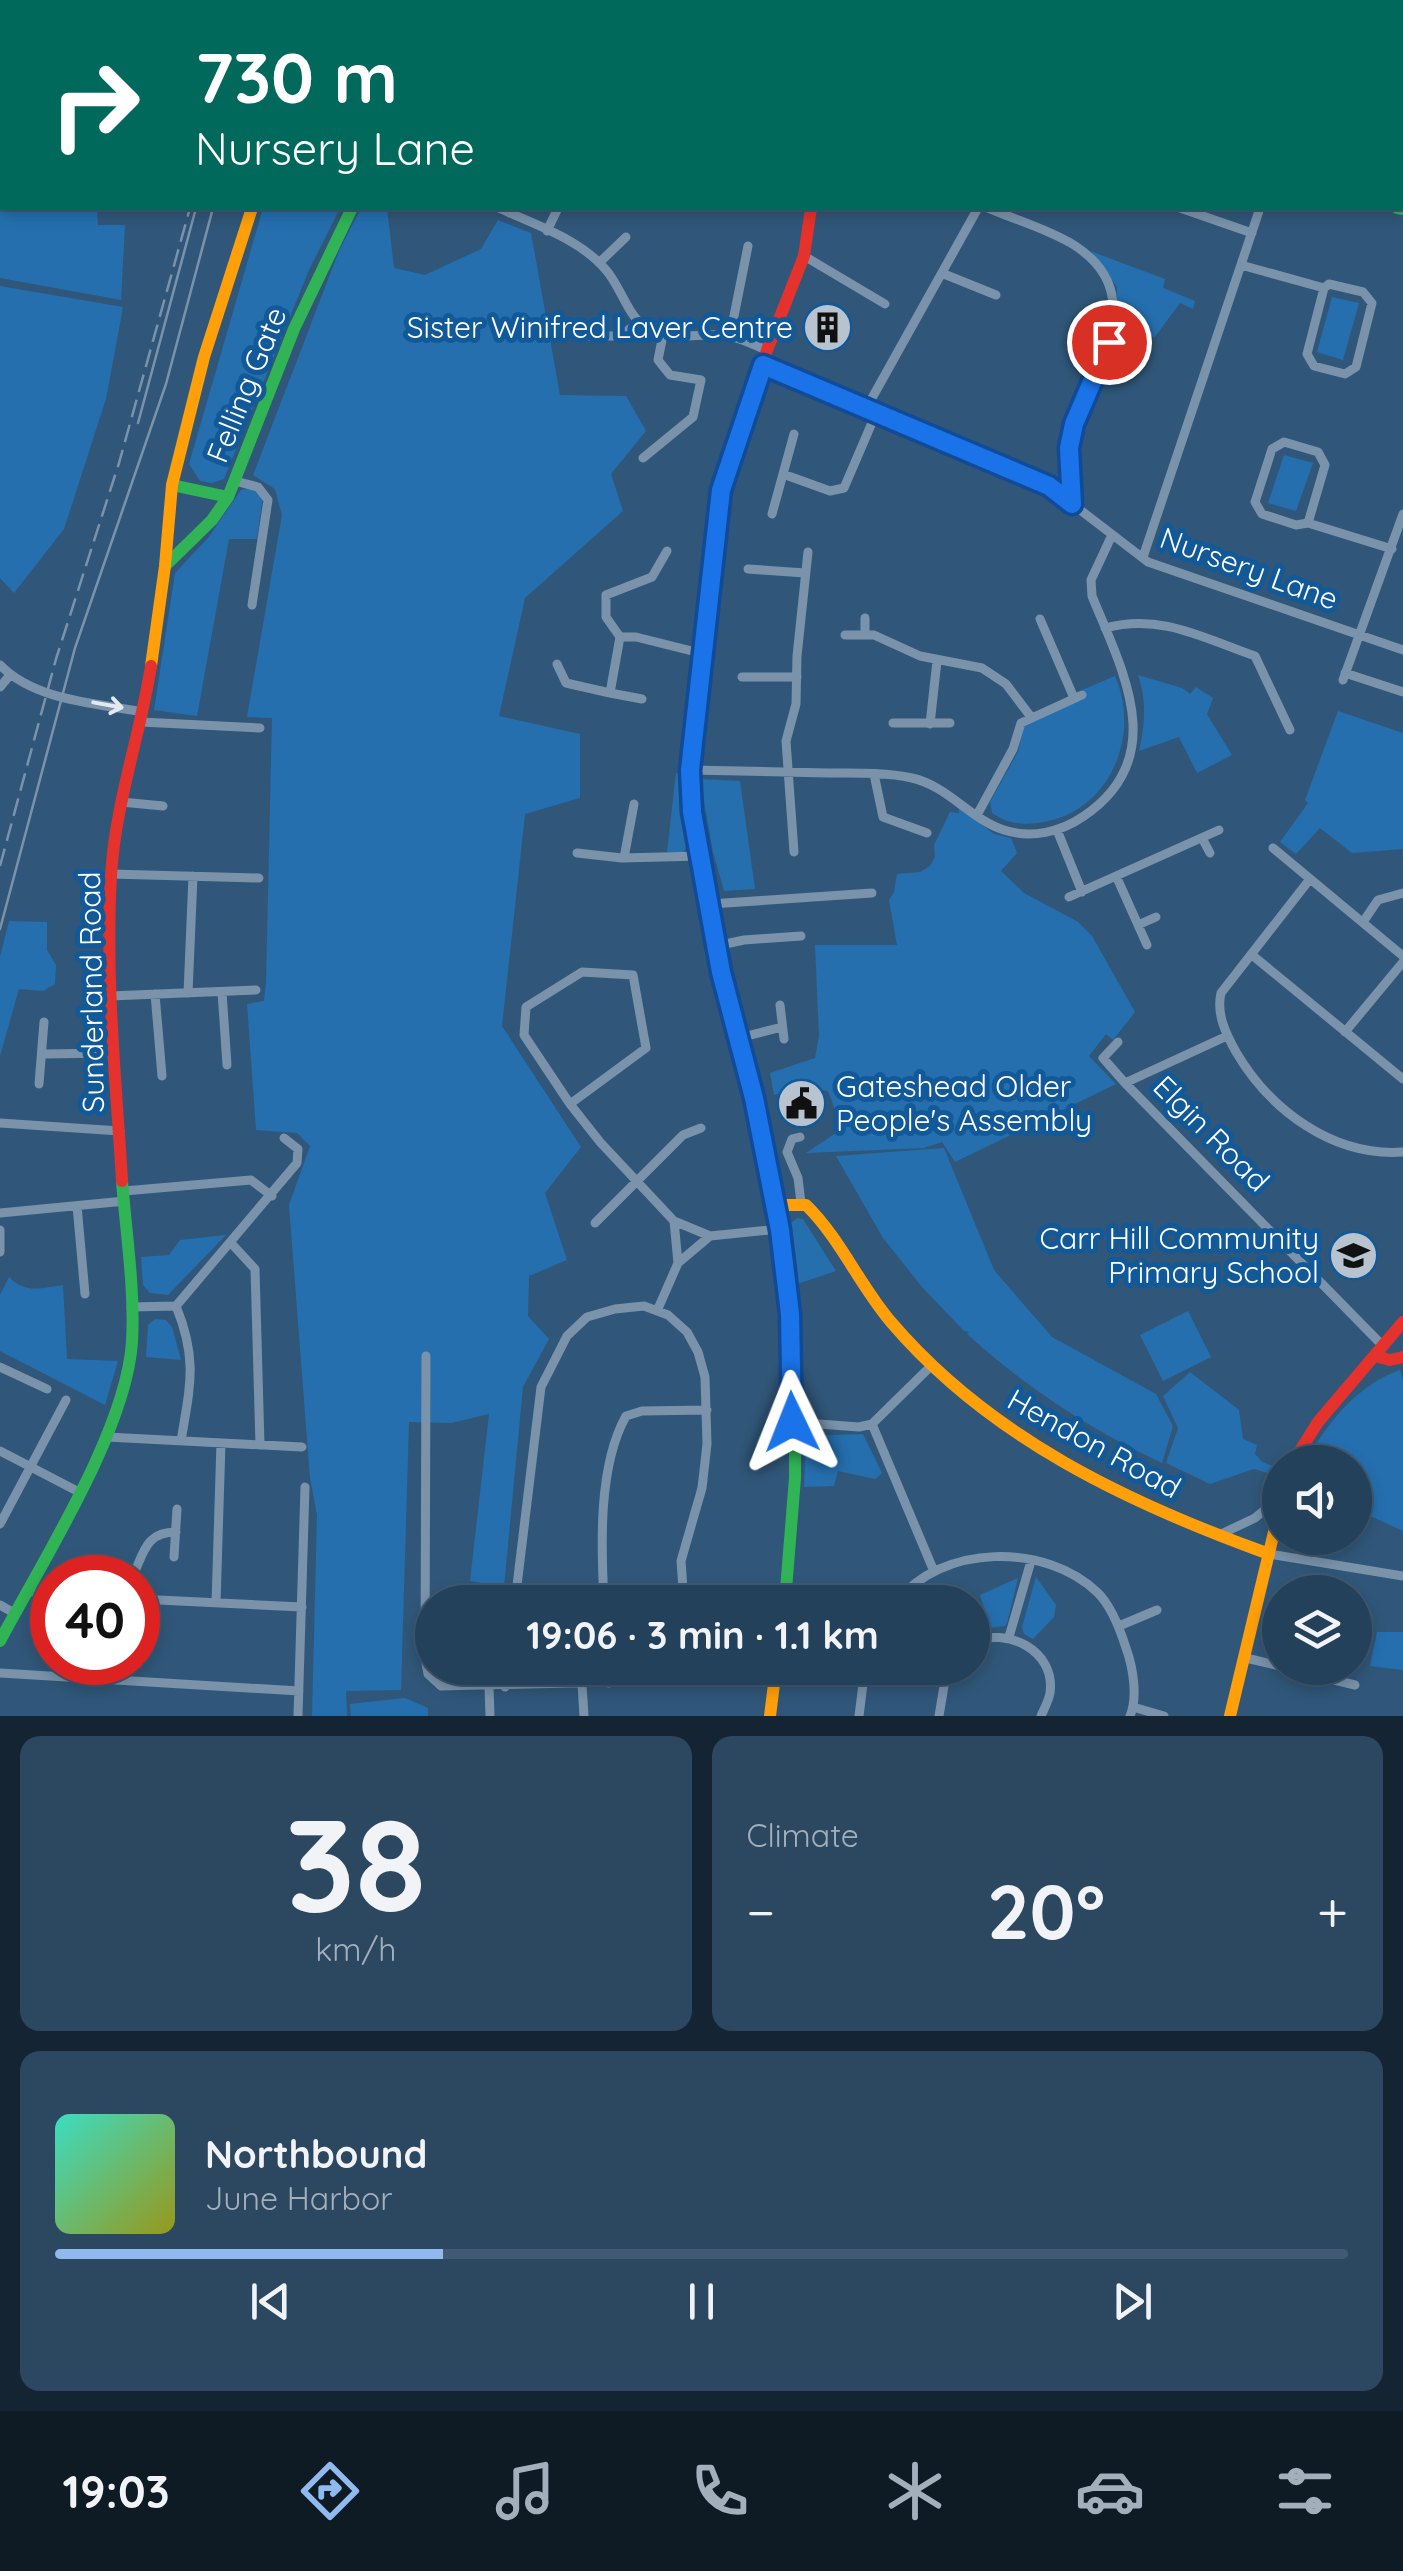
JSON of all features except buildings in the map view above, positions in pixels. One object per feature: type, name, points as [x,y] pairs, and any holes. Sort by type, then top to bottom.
[{"type":"street","name":"Sunderland Road","points":[[0,1641],[107,1437],[128,1375],[132,1306],[110,996],[111,874],[121,802],[142,717],[165,566],[172,485],[204,358],[251,210]]},
{"type":"street","name":"Felling Gate","points":[[165,566],[212,520],[228,497],[294,329],[351,210]]},
{"type":"street","points":[[503,210],[583,250],[599,263],[639,322],[663,334],[730,336],[767,350]]},
{"type":"street","points":[[547,231],[557,210]]},
{"type":"street","points":[[787,1585],[792,1422],[790,1314],[776,1205],[716,946],[692,812],[690,770],[721,490],[767,350],[804,256],[811,210]]},
{"type":"street","points":[[783,474],[830,492],[844,488],[872,409],[977,210]]},
{"type":"street","points":[[993,210],[1075,246],[1101,271],[1114,302],[1109,342],[1074,424],[1069,448],[1072,504]]},
{"type":"street","points":[[1186,210],[1252,233]]},
{"type":"street","points":[[1142,557],[1259,210]]},
{"type":"street","points":[[599,263],[626,237]]},
{"type":"street","points":[[730,336],[748,246]]},
{"type":"street","points":[[804,256],[885,304]]},
{"type":"street","points":[[1241,264],[1324,288]]},
{"type":"street","points":[[944,274],[996,295]]},
{"type":"street","points":[[1329,284],[1363,292],[1372,303],[1356,368],[1346,374],[1314,366],[1306,354],[1324,288],[1329,284]]},
{"type":"street","points":[[582,336],[620,336],[639,322]]},
{"type":"street","points":[[643,458],[693,416],[701,380],[670,375],[658,360],[663,334]]},
{"type":"street","name":"Nursery Lane","points":[[763,365],[1049,486],[1142,557],[1403,650]]},
{"type":"street","points":[[772,514],[794,434]]},
{"type":"street","points":[[1308,523],[1325,465],[1318,452],[1284,442],[1272,449],[1255,502],[1262,514],[1296,525],[1308,523],[1392,549]]},
{"type":"street","points":[[236,481],[258,487],[268,500],[252,605]]},
{"type":"street","points":[[172,485],[228,497]]},
{"type":"street","points":[[1403,514],[1344,676],[1403,692]]},
{"type":"street","points":[[690,770],[911,778],[936,786],[988,824],[1022,834],[1057,830],[1074,822],[1114,788],[1130,754],[1134,732],[1130,690],[1092,596],[1091,580],[1112,535]]},
{"type":"street","points":[[610,693],[620,636],[606,617],[606,595],[652,577],[666,551]]},
{"type":"street","points":[[794,852],[786,741],[796,704],[808,552]]},
{"type":"street","points":[[748,568],[805,573]]},
{"type":"street","points":[[865,618],[865,635]]},
{"type":"street","points":[[976,814],[1014,749],[1018,728],[1030,717],[1078,697],[1040,619]]},
{"type":"street","points":[[1105,628],[1125,622],[1157,622],[1256,656],[1290,730]]},
{"type":"street","points":[[845,635],[884,638],[938,661],[991,672],[1006,684],[1030,717]]},
{"type":"street","points":[[620,636],[704,654]]},
{"type":"street","points":[[930,724],[938,661]]},
{"type":"street","points":[[557,664],[566,684],[642,699]]},
{"type":"street","points":[[0,665],[22,684],[142,717],[260,728]]},
{"type":"street","points":[[0,688],[10,675]]},
{"type":"street","points":[[742,677],[796,677]]},
{"type":"street","points":[[892,723],[950,723]]},
{"type":"street","points":[[874,774],[881,811],[887,821],[927,833]]},
{"type":"street","points":[[121,802],[162,806]]},
{"type":"street","points":[[624,858],[634,804]]},
{"type":"street","points":[[791,820],[806,818]]},
{"type":"street","points":[[881,834],[887,821]]},
{"type":"street","points":[[1057,830],[1082,892]]},
{"type":"street","points":[[1069,897],[1219,830]]},
{"type":"street","points":[[1202,838],[1210,853]]},
{"type":"street","points":[[1273,848],[1403,959],[1346,1032]]},
{"type":"street","points":[[577,853],[624,858],[701,856]]},
{"type":"street","points":[[111,874],[259,878]]},
{"type":"street","points":[[188,993],[193,876]]},
{"type":"street","points":[[1117,878],[1147,945]]},
{"type":"street","points":[[1310,880],[1221,993],[1218,1006],[1227,1036],[1257,1084],[1306,1126],[1346,1144],[1376,1152],[1403,1152]]},
{"type":"street","points":[[710,904],[872,893]]},
{"type":"street","points":[[1363,922],[1378,900],[1403,893]]},
{"type":"street","points":[[1138,926],[1156,918]]},
{"type":"street","points":[[716,946],[801,936]]},
{"type":"street","points":[[1252,955],[1403,1078]]},
{"type":"street","points":[[570,1104],[646,1048],[633,974],[582,972],[526,1007],[524,1035],[570,1104],[674,1221],[710,1236],[780,1230]]},
{"type":"street","points":[[110,996],[256,990]]},
{"type":"street","points":[[222,992],[227,1065]]},
{"type":"street","points":[[155,994],[162,1076]]},
{"type":"street","points":[[780,1005],[784,1039]]},
{"type":"street","points":[[39,1084],[44,1022]]},
{"type":"street","points":[[739,1038],[782,1027]]},
{"type":"street","points":[[1125,1083],[1227,1036]]},
{"type":"street","name":"Elgin Road","points":[[1118,1042],[1103,1058],[1379,1351]]},
{"type":"street","points":[[42,1054],[114,1053]]},
{"type":"street","points":[[0,1123],[120,1131]]},
{"type":"street","points":[[595,1223],[683,1135],[701,1128]]},
{"type":"street","name":"Hendon Road","points":[[800,1137],[792,1139],[787,1152],[798,1178],[801,1204],[814,1212],[890,1322],[962,1394],[1016,1435],[1100,1484],[1216,1536],[1262,1552]]},
{"type":"street","points":[[132,1306],[176,1306],[297,1163],[298,1149],[284,1138]]},
{"type":"street","points":[[0,1213],[76,1206],[250,1180],[272,1196]]},
{"type":"street","points":[[776,1205],[801,1204]]},
{"type":"street","points":[[76,1206],[85,1294]]},
{"type":"street","points":[[674,1221],[678,1262]]},
{"type":"street","points":[[0,1230],[0,1252]]},
{"type":"street","points":[[657,1311],[678,1262],[710,1236]]},
{"type":"street","points":[[231,1243],[255,1269],[260,1445]]},
{"type":"street","points":[[68,1282],[84,1280]]},
{"type":"street","points":[[176,1306],[190,1340],[191,1379],[180,1441]]},
{"type":"street","points":[[517,1585],[541,1387],[552,1361],[567,1336],[587,1318],[644,1306],[668,1315],[687,1332],[705,1377],[702,1488],[682,1561],[683,1585]]},
{"type":"street","points":[[1304,1445],[1318,1422],[1403,1322]]},
{"type":"street","points":[[1379,1351],[1390,1360],[1403,1357]]},
{"type":"street","points":[[426,1356],[428,1674],[441,1686],[556,1685]]},
{"type":"street","points":[[792,1422],[858,1428],[872,1424],[932,1366]]},
{"type":"street","points":[[0,1367],[47,1389]]},
{"type":"street","points":[[0,1524],[66,1400]]},
{"type":"street","points":[[604,1585],[604,1505],[616,1435],[626,1416],[642,1411],[707,1410]]},
{"type":"street","points":[[872,1424],[934,1569]]},
{"type":"street","points":[[107,1437],[302,1447]]},
{"type":"street","points":[[216,1603],[221,1443]]},
{"type":"street","points":[[0,1451],[79,1492]]},
{"type":"street","points":[[298,1716],[305,1486]]},
{"type":"street","points":[[174,1557],[176,1509]]},
{"type":"street","points":[[1216,1536],[1262,1512]]},
{"type":"street","points":[[143,1555],[159,1532],[176,1532]]},
{"type":"street","points":[[911,1585],[934,1569],[990,1555],[1031,1560],[1068,1572],[1099,1594],[1119,1626],[1132,1662],[1132,1712],[1164,1716]]},
{"type":"street","points":[[1230,1716],[1269,1555]]},
{"type":"street","points":[[1275,1555],[1403,1576]]},
{"type":"street","points":[[1009,1637],[1031,1560]]},
{"type":"street","points":[[26,1591],[30,1591]]},
{"type":"street","points":[[160,1600],[302,1606]]},
{"type":"street","points":[[0,1605],[14,1613]]},
{"type":"street","points":[[1119,1626],[1158,1610]]},
{"type":"street","points":[[990,1637],[1009,1637],[1043,1660],[1050,1692],[1042,1716]]},
{"type":"street","points":[[1246,1658],[1262,1662]]},
{"type":"street","points":[[0,1673],[299,1692]]},
{"type":"street","points":[[582,1685],[584,1716]]},
{"type":"street","points":[[770,1716],[774,1685]]},
{"type":"street","points":[[859,1716],[863,1685]]},
{"type":"street","points":[[939,1716],[944,1685]]},
{"type":"street","points":[[489,1687],[490,1716]]},
{"type":"shaded area","points":[[97,210],[98,225],[125,225],[121,300],[0,278],[0,212]]},
{"type":"shaded area","points":[[262,210],[339,210],[309,270],[224,479],[200,481],[189,464]]},
{"type":"shaded area","points":[[360,210],[387,210],[394,268],[425,275],[481,249],[498,220],[531,233],[560,395],[626,396],[646,431],[611,474],[623,511],[525,598],[499,716],[580,734],[580,798],[525,814],[502,1026],[581,1147],[545,1193],[567,1260],[529,1276],[528,1316],[549,1339],[523,1387],[504,1585],[470,1581],[489,1414],[451,1423],[409,1422],[401,1690],[346,1691],[347,1716],[312,1716],[317,1515],[310,1478],[289,1205],[310,1146],[297,1133],[256,1130],[247,1004],[264,1001],[266,982],[272,718],[247,717],[282,515],[275,489],[253,475],[339,251]]},
{"type":"shaded area","points":[[1090,251],[1165,279],[1163,288],[1195,301],[1193,309],[1180,303],[1154,338],[1135,323],[1117,338],[1117,287]]},
{"type":"shaded area","points":[[0,286],[123,307],[106,399],[64,529],[14,593],[0,578]]},
{"type":"shaded area","points":[[1332,297],[1359,303],[1343,360],[1317,352]]},
{"type":"shaded area","points":[[1284,455],[1313,463],[1296,511],[1268,503]]},
{"type":"shaded area","points":[[255,489],[263,496],[257,539],[229,539],[197,716],[154,710],[175,573],[208,538],[241,490]]},
{"type":"shaded area","points":[[1138,675],[1190,694],[1196,687],[1213,698],[1207,714],[1232,755],[1197,773],[1179,737],[1139,751],[1144,713]]},
{"type":"shaded area","points":[[1115,676],[1122,698],[1122,745],[1103,786],[1067,815],[1044,822],[1017,823],[992,813],[990,802],[1018,752],[1024,725],[1085,697],[1082,690]]},
{"type":"shaded area","points":[[1338,711],[1403,733],[1403,849],[1352,853],[1320,828],[1296,854],[1280,842],[1308,803],[1305,800]]},
{"type":"shaded area","points":[[676,773],[681,774],[690,840],[683,853],[667,852]]},
{"type":"shaded area","points":[[700,779],[740,781],[755,889],[724,891]]},
{"type":"shaded area","points":[[959,807],[994,834],[1011,838],[1017,853],[1001,871],[1024,893],[1078,922],[1092,936],[1135,1012],[1113,1040],[1106,1034],[1089,1056],[1116,1084],[955,1162],[942,1142],[924,1148],[806,1153],[842,1129],[828,1091],[801,1086],[774,1095],[770,1073],[815,1058],[819,1036],[815,945],[897,945],[889,900],[897,874],[920,872],[930,866],[935,857],[934,845],[950,812],[959,813]]},
{"type":"shaded area","points":[[9,921],[47,922],[47,950],[56,965],[55,984],[43,991],[19,989],[0,1056],[0,957]]},
{"type":"shaded area","points":[[944,1148],[994,1270],[1052,1337],[1156,1394],[1173,1426],[1162,1463],[1060,1406],[967,1334],[883,1238],[836,1156]]},
{"type":"shaded area","points":[[797,1218],[803,1219],[836,1271],[797,1284],[790,1224]]},
{"type":"shaded area","points":[[226,1235],[168,1295],[150,1293],[143,1285],[141,1257],[169,1255],[180,1240]]},
{"type":"shaded area","points":[[9,1277],[28,1288],[63,1285],[67,1359],[118,1361],[105,1405],[0,1351],[0,1295]]},
{"type":"shaded area","points":[[1188,1311],[1211,1357],[1163,1381],[1140,1335]]},
{"type":"shaded area","points":[[155,1319],[166,1320],[172,1327],[181,1360],[146,1357],[148,1325]]},
{"type":"shaded area","points":[[1400,1370],[1403,1380],[1403,1531],[1372,1517],[1372,1445],[1316,1445],[1345,1407],[1385,1376]]},
{"type":"shaded area","points":[[1190,1372],[1239,1410],[1243,1439],[1257,1445],[1255,1454],[1262,1462],[1262,1471],[1254,1469],[1210,1484],[1166,1463],[1178,1428],[1163,1396]]},
{"type":"shaded area","points":[[863,1434],[882,1473],[875,1479],[838,1471],[834,1486],[804,1487],[806,1436]]},
{"type":"shaded area","points":[[1036,1577],[1056,1605],[1054,1617],[1033,1639],[1024,1634],[1022,1627]]},
{"type":"shaded area","points":[[1018,1578],[1005,1626],[990,1628],[990,1591]]},
{"type":"shaded area","points":[[1377,1632],[1403,1632],[1403,1670],[1372,1666]]},
{"type":"shaded area","points":[[405,1698],[428,1708],[428,1716],[351,1716],[350,1704]]},
{"type":"tram line","points":[[138,423],[195,210]]},
{"type":"tram line","points":[[0,929],[75,648],[166,384],[212,210]]},
{"type":"railway","points":[[0,866],[56,659],[119,463],[189,210]]},
{"type":"traffic: fast","points":[[165,566],[212,520],[228,497],[294,329],[351,210]]},
{"type":"traffic: fast","points":[[172,485],[228,497]]},
{"type":"traffic: fast","points":[[692,791],[719,964],[767,1158],[786,1284],[795,1413],[795,1478],[786,1585]]},
{"type":"traffic: fast","points":[[0,1641],[80,1495],[115,1415],[126,1377],[132,1342],[132,1302],[122,1181]]},
{"type":"traffic: slow","points":[[151,666],[172,485],[204,357],[251,210]]},
{"type":"traffic: slow","points":[[776,1205],[806,1205],[891,1322],[930,1363],[1017,1433],[1114,1489],[1262,1551]]},
{"type":"traffic: slow","points":[[1230,1716],[1269,1555]]},
{"type":"traffic: slow","points":[[770,1716],[774,1685]]},
{"type":"traffic: jam","points":[[692,791],[690,770],[721,490],[767,350],[804,256],[811,210]]},
{"type":"traffic: jam","points":[[122,1181],[110,991],[111,876],[117,823],[151,666]]},
{"type":"traffic: jam","points":[[1304,1445],[1318,1422],[1403,1322]]},
{"type":"traffic: jam","points":[[1375,1356],[1390,1360],[1403,1357]]},
{"type":"place","name":"Sister Winifred Laver Centre","points":[[828,328]]},
{"type":"place","name":"Gateshead Older People's Assembly","points":[[801,1104]]},
{"type":"place","name":"Carr Hill Community Primary School","points":[[1354,1256]]},
{"type":"route","points":[[792,1422],[790,1314],[776,1205],[754,1098],[721,972],[692,812],[691,742],[721,490],[763,365],[1049,486],[1072,504],[1069,448],[1074,424],[1109,342]]}]
